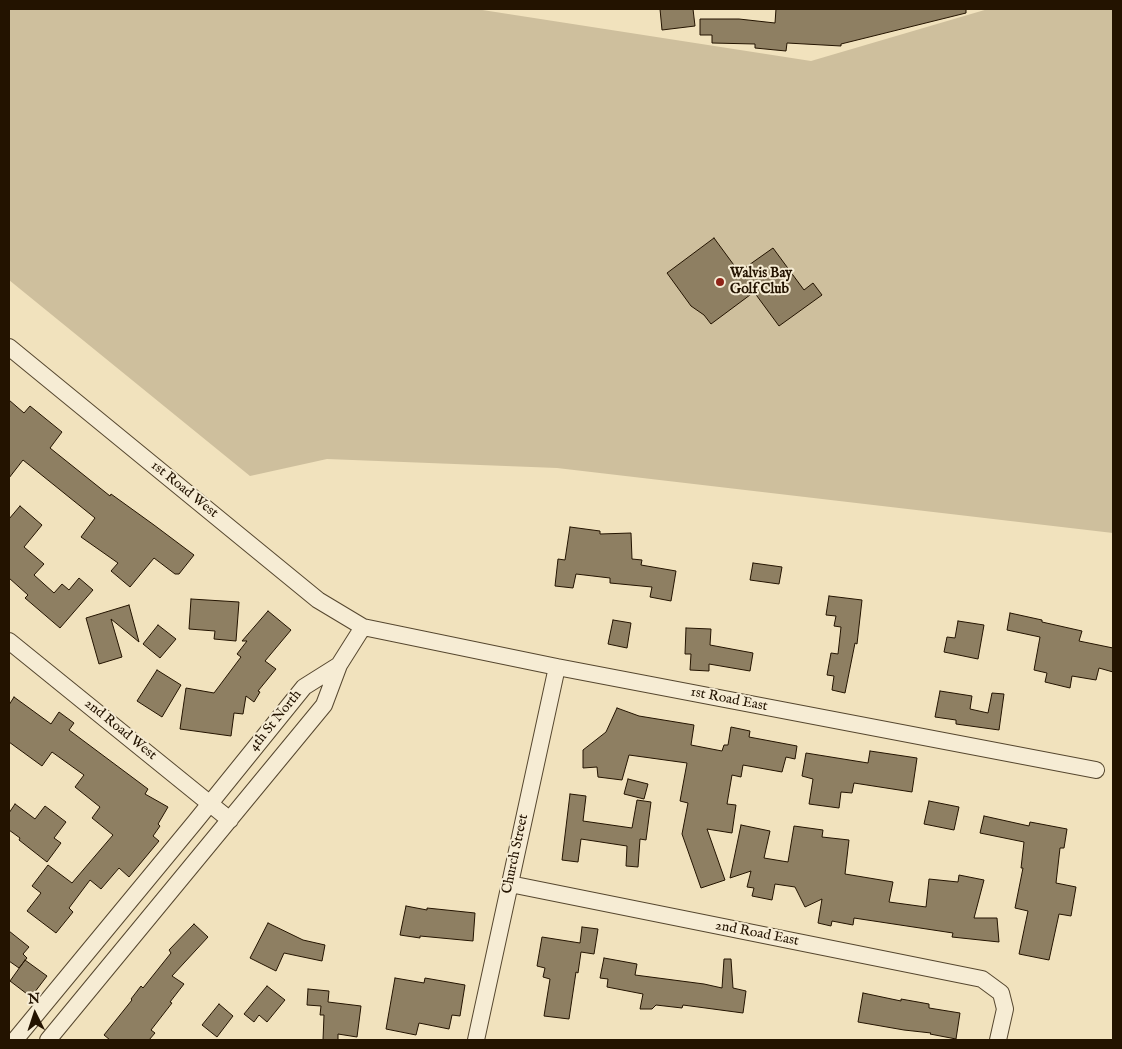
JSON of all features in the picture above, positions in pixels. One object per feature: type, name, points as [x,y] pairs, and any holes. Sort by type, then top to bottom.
[{"type":"street","name":"1st Road West","points":[[9,347],[318,600],[363,627]]},
{"type":"street","points":[[339,664],[363,627]]},
{"type":"street","name":"1st Road East","points":[[363,627],[557,667],[1096,770]]},
{"type":"street","name":"2nd Road West","points":[[9,641],[230,820]]},
{"type":"street","name":"4th St North","points":[[15,1040],[211,803],[304,687],[339,664]]},
{"type":"street","name":"4th St North","points":[[48,1040],[324,706],[339,664]]},
{"type":"street","name":"Church Street","points":[[476,1040],[557,667]]},
{"type":"street","name":"2nd Road East","points":[[510,884],[982,980],[1001,993],[1005,1009],[998,1040]]},
{"type":"shaded area","points":[[9,9],[476,9],[811,61],[988,9],[1113,9],[1113,533],[557,468],[327,459],[250,476],[9,280]]},
{"type":"building","points":[[660,9],[693,9],[695,26],[662,30]]},
{"type":"building","points":[[776,9],[966,9],[966,13],[841,44],[841,46],[787,43],[786,51],[755,48],[755,44],[712,43],[712,35],[700,35],[700,19],[739,19],[775,23]]},
{"type":"building","name":"Walvis Bay Golf Club","points":[[714,238],[739,272],[773,248],[804,290],[813,283],[822,295],[779,326],[754,292],[711,324],[704,315],[691,306],[667,273]]},
{"type":"building","points":[[9,400],[24,413],[30,406],[62,432],[50,448],[110,496],[111,494],[194,555],[179,574],[175,574],[154,558],[130,587],[111,571],[118,563],[81,537],[95,518],[23,460],[9,478]]},
{"type":"building","points":[[20,506],[42,525],[24,547],[44,564],[34,575],[54,593],[62,584],[69,590],[79,578],[93,590],[60,628],[25,598],[28,595],[9,578],[9,519]]},
{"type":"building","points":[[570,527],[600,531],[600,534],[631,533],[632,559],[642,560],[641,565],[676,571],[671,601],[650,597],[652,587],[610,583],[610,578],[576,574],[573,588],[555,586],[558,559],[565,560]]},
{"type":"building","points":[[753,563],[782,567],[779,584],[750,580]]},
{"type":"building","points":[[829,596],[862,600],[857,644],[855,643],[845,693],[832,690],[834,676],[827,675],[831,653],[838,654],[841,627],[834,626],[836,616],[826,615]]},
{"type":"building","points":[[191,599],[239,602],[236,641],[214,639],[215,631],[189,629]]},
{"type":"building","points":[[129,605],[139,642],[111,619],[122,657],[99,664],[86,618]]},
{"type":"building","points":[[268,611],[291,630],[265,661],[276,669],[258,691],[260,692],[254,702],[246,696],[243,714],[234,713],[231,736],[180,729],[186,688],[214,693],[241,657],[237,654],[247,641],[242,641]]},
{"type":"building","points":[[1010,613],[1082,631],[1079,641],[1113,648],[1113,672],[1099,668],[1096,680],[1072,676],[1070,688],[1045,682],[1047,673],[1034,670],[1040,637],[1007,630]]},
{"type":"building","points":[[613,620],[631,623],[627,648],[608,644]]},
{"type":"building","points":[[958,621],[984,625],[978,659],[944,652],[947,637],[955,638]]},
{"type":"building","points":[[158,625],[176,639],[160,658],[143,644]]},
{"type":"building","points":[[686,628],[711,629],[710,645],[753,653],[750,671],[709,664],[709,671],[690,670],[691,654],[685,654]]},
{"type":"building","points":[[157,670],[181,685],[162,717],[137,701]]},
{"type":"building","points":[[940,691],[972,696],[970,709],[988,713],[992,693],[1004,694],[999,730],[956,724],[956,720],[935,717]]},
{"type":"building","points":[[14,697],[51,724],[59,712],[74,723],[69,730],[148,789],[145,794],[168,807],[158,824],[160,826],[153,836],[159,841],[129,877],[119,868],[101,889],[90,880],[69,908],[73,912],[56,933],[27,911],[41,893],[32,886],[48,865],[72,883],[113,835],[92,818],[100,807],[75,787],[84,775],[52,752],[42,766],[9,742],[9,705]]},
{"type":"building","points":[[617,708],[639,716],[694,725],[691,745],[722,751],[724,745],[728,745],[731,727],[750,731],[749,737],[797,746],[795,759],[786,757],[782,772],[743,765],[741,777],[732,775],[727,804],[736,805],[732,833],[707,829],[725,880],[701,888],[682,834],[688,803],[680,801],[687,763],[629,755],[622,780],[598,777],[597,767],[583,768],[583,750],[606,732]]},
{"type":"building","points":[[870,751],[917,758],[912,792],[854,783],[852,793],[841,792],[839,808],[809,804],[813,779],[802,776],[806,753],[868,763]]},
{"type":"building","points":[[628,779],[648,784],[644,799],[624,794]]},
{"type":"building","points":[[570,794],[586,796],[583,821],[632,828],[637,800],[651,802],[646,840],[640,839],[638,867],[626,866],[627,846],[581,839],[578,862],[562,860]]},
{"type":"building","points":[[929,801],[959,807],[954,830],[924,824]]},
{"type":"building","points":[[15,804],[35,819],[45,806],[66,822],[54,838],[61,843],[47,862],[9,830],[9,813]]},
{"type":"building","points":[[984,816],[1029,826],[1030,822],[1067,829],[1064,848],[1060,848],[1056,883],[1076,887],[1071,916],[1059,914],[1049,960],[1019,954],[1028,911],[1015,908],[1023,868],[1021,868],[1024,842],[980,833]]},
{"type":"building","points":[[741,825],[770,831],[764,858],[788,862],[794,826],[823,830],[822,837],[849,840],[845,874],[893,882],[889,902],[926,907],[929,879],[958,882],[959,875],[984,880],[974,918],[997,918],[999,942],[952,937],[953,933],[854,918],[853,925],[832,921],[831,926],[818,923],[822,899],[805,907],[795,887],[775,884],[772,900],[752,896],[754,888],[747,887],[751,871],[730,878]]},
{"type":"building","points":[[406,906],[427,910],[427,908],[475,913],[473,941],[400,935]]},
{"type":"building","points":[[268,923],[303,940],[325,945],[322,961],[284,953],[276,971],[250,958]]},
{"type":"building","points":[[194,924],[208,937],[172,976],[184,984],[151,1030],[155,1033],[149,1040],[110,1040],[104,1035],[141,986],[143,988],[171,953],[169,950]]},
{"type":"building","points":[[582,927],[598,929],[594,954],[581,952],[569,1019],[544,1016],[550,979],[543,977],[545,968],[537,966],[542,937],[580,943]]},
{"type":"building","points":[[9,931],[29,947],[23,954],[27,958],[19,968],[9,961]]},
{"type":"building","points":[[604,958],[637,964],[635,975],[722,988],[724,959],[731,959],[733,988],[746,991],[743,1013],[683,1005],[682,1008],[656,1005],[652,1009],[640,1009],[643,994],[607,987],[608,979],[600,978]]},
{"type":"building","points":[[25,960],[47,976],[31,997],[10,981]]},
{"type":"building","points":[[395,978],[424,983],[425,978],[465,985],[460,1016],[452,1015],[449,1029],[419,1023],[416,1035],[386,1029]]},
{"type":"building","points":[[267,986],[285,1000],[267,1022],[259,1015],[254,1022],[244,1014]]},
{"type":"building","points":[[308,989],[329,991],[328,1002],[361,1006],[357,1037],[338,1034],[338,1040],[323,1040],[324,1015],[320,1015],[321,1006],[307,1005]]},
{"type":"building","points":[[863,993],[901,1001],[901,999],[929,1004],[929,1008],[960,1013],[956,1039],[931,1033],[858,1022]]},
{"type":"building","points":[[219,1004],[233,1016],[217,1037],[202,1025]]},
{"type":"place","name":"Walvis Bay Golf Club","points":[[720,282]]}]
